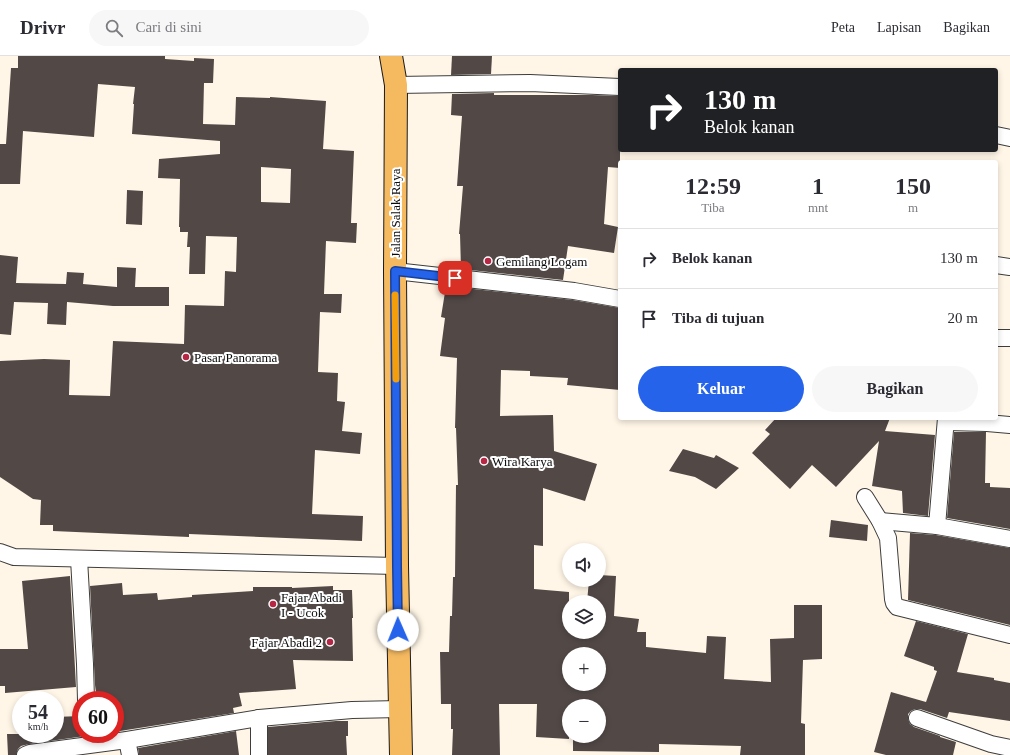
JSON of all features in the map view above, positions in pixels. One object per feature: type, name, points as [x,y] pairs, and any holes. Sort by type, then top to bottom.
[{"type":"main road","name":"Jalan Salak Raya","points":[[391,56],[396,85],[395,271],[397,566],[401,755]]},
{"type":"street","points":[[396,85],[530,83],[618,87]]},
{"type":"street","points":[[998,135],[1010,138]]},
{"type":"street","points":[[998,265],[1010,268]]},
{"type":"street","points":[[395,271],[574,291],[618,299]]},
{"type":"street","points":[[998,338],[1010,338]]},
{"type":"street","points":[[937,526],[946,420],[1010,425]]},
{"type":"street","points":[[865,497],[880,521],[888,538],[893,599],[894,603],[898,607],[1010,635]]},
{"type":"street","points":[[880,521],[937,526],[1010,539]]},
{"type":"street","points":[[0,552],[14,557],[397,566]]},
{"type":"street","points":[[79,559],[86,691]]},
{"type":"street","points":[[106,743],[129,747],[259,718],[352,710],[400,709]]},
{"type":"street","points":[[259,718],[259,755]]},
{"type":"street","points":[[917,718],[991,744],[1010,748]]},
{"type":"street","points":[[29,754],[75,743]]},
{"type":"building","points":[[18,56],[165,56],[165,59],[194,61],[194,58],[214,59],[213,83],[204,83],[203,124],[235,125],[236,97],[270,97],[326,101],[323,149],[354,151],[351,223],[357,223],[356,243],[326,241],[324,294],[342,294],[341,313],[320,312],[318,372],[338,373],[337,401],[345,402],[342,431],[362,433],[360,454],[315,450],[312,514],[363,516],[362,541],[189,534],[189,537],[53,531],[53,525],[40,525],[41,500],[33,499],[0,477],[0,361],[44,359],[70,360],[69,395],[110,396],[113,341],[184,344],[185,305],[224,306],[225,271],[236,272],[237,237],[206,236],[205,274],[189,274],[190,247],[187,247],[188,232],[180,232],[179,227],[180,179],[158,178],[159,159],[220,154],[220,141],[132,134],[135,87],[98,84],[94,137],[23,131],[20,184],[0,184],[0,144],[6,144],[11,68],[18,68]],"holes":[[[261,167],[291,169],[290,203],[261,202]]]},
{"type":"building","points":[[452,56],[492,56],[491,74],[451,75]]},
{"type":"building","points":[[494,93],[494,95],[618,96],[618,152],[620,152],[620,160],[618,160],[618,168],[608,167],[604,224],[618,227],[614,253],[568,246],[563,280],[461,269],[459,234],[463,186],[457,186],[462,116],[451,115],[452,94]]},
{"type":"building","points":[[127,190],[143,191],[142,225],[126,224]]},
{"type":"building","points":[[0,255],[18,257],[16,283],[66,284],[67,272],[84,273],[83,284],[117,287],[117,267],[136,268],[135,287],[169,287],[169,306],[113,306],[67,302],[66,325],[47,324],[48,303],[14,302],[11,335],[0,334]]},
{"type":"building","points":[[446,286],[573,300],[618,308],[618,390],[567,385],[568,378],[530,376],[530,371],[501,370],[500,416],[553,415],[554,451],[597,464],[585,501],[543,488],[543,546],[534,545],[534,589],[569,592],[569,595],[562,595],[562,639],[606,639],[606,595],[588,595],[588,587],[606,587],[606,575],[616,576],[614,616],[639,619],[637,632],[646,632],[646,647],[706,653],[707,636],[726,637],[724,679],[771,682],[770,639],[794,638],[794,605],[822,605],[822,659],[803,660],[801,723],[805,724],[805,755],[740,755],[741,746],[659,744],[659,752],[573,751],[573,743],[606,743],[606,699],[562,699],[562,739],[536,737],[537,704],[499,704],[500,755],[452,755],[453,729],[451,729],[451,704],[441,704],[440,652],[449,652],[453,577],[455,577],[456,485],[458,485],[455,428],[457,358],[440,356],[445,318],[441,317]]},
{"type":"building","points":[[774,420],[889,420],[885,431],[935,435],[928,516],[903,513],[902,491],[872,486],[879,441],[836,487],[812,465],[790,489],[752,453],[770,434],[765,430]]},
{"type":"building","points":[[954,432],[986,432],[985,483],[990,483],[990,487],[1010,488],[1010,529],[947,518]]},
{"type":"building","points":[[683,449],[714,458],[716,455],[739,468],[716,489],[695,477],[669,471]]},
{"type":"building","points":[[831,520],[868,525],[867,541],[829,537]]},
{"type":"building","points":[[910,533],[936,535],[1010,548],[1010,625],[908,600]]},
{"type":"building","points":[[70,576],[76,687],[12,691],[12,692],[5,693],[5,686],[0,686],[0,649],[28,649],[22,581]]},
{"type":"building","points":[[122,583],[123,595],[157,593],[158,600],[192,597],[192,595],[253,591],[253,587],[292,588],[333,586],[333,590],[352,590],[353,661],[293,660],[296,689],[239,693],[242,706],[233,708],[234,713],[124,730],[124,691],[96,691],[90,586]]},
{"type":"building","points":[[916,621],[968,634],[957,672],[994,678],[994,680],[1010,683],[1010,721],[949,712],[947,718],[920,709],[915,709],[908,714],[910,724],[914,727],[956,742],[953,755],[886,755],[874,752],[891,692],[926,702],[937,671],[934,670],[934,667],[904,656]]},
{"type":"building","points":[[72,716],[72,738],[64,739],[64,717]]},
{"type":"building","points":[[348,721],[348,736],[346,736],[347,755],[268,755],[268,727]]},
{"type":"building","points":[[236,731],[239,755],[139,755],[138,748]]},
{"type":"building","points":[[7,734],[12,734],[12,743],[36,743],[21,746],[16,755],[8,755]]},
{"type":"slow traffic","points":[[395,295],[396,379]]},
{"type":"place","name":"Gemilang Logam","points":[[488,261]]},
{"type":"place","name":"Pasar Panorama","points":[[186,357]]},
{"type":"place","name":"Wira Karya","points":[[484,461]]},
{"type":"place","name":"Fajar Abadi I - Ucok","points":[[273,604]]},
{"type":"place","name":"Fajar Abadi 2","points":[[330,642]]},
{"type":"route","points":[[398,630],[395,271],[455,278]]}]
